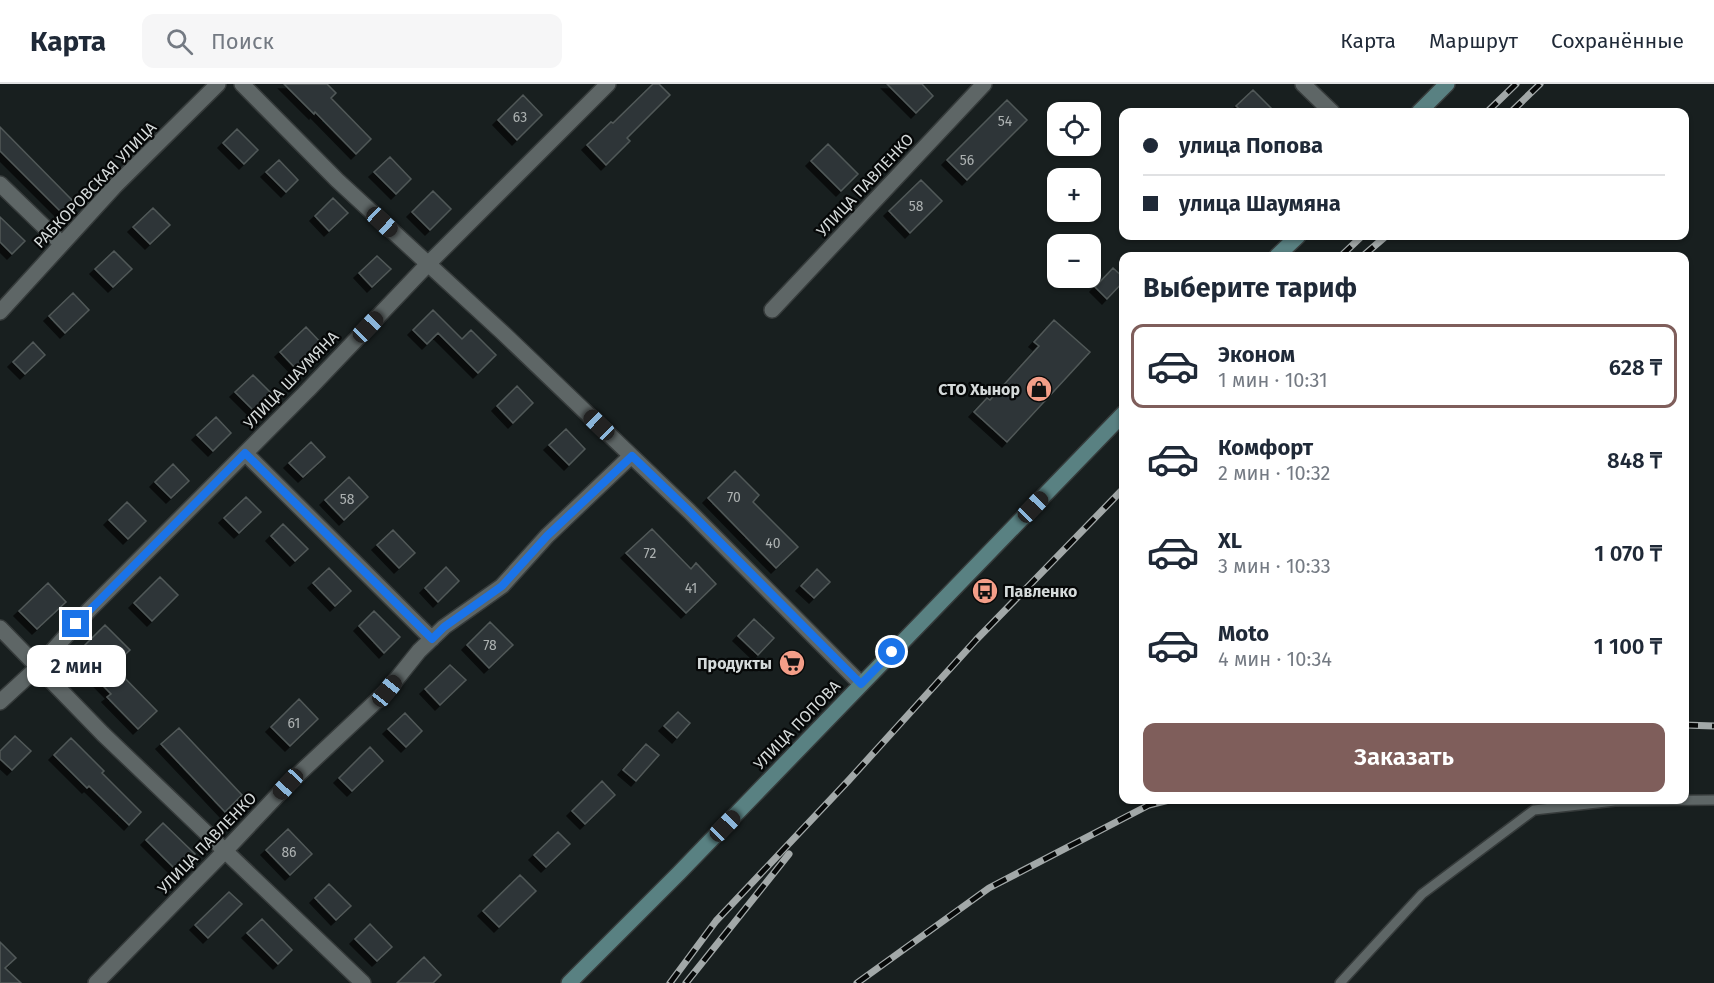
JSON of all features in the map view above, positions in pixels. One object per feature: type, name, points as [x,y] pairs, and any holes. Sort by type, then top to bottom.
[{"type":"main road","points":[[1423,108],[1447,84]]},
{"type":"main road","points":[[1281,252],[1294,240]]},
{"type":"main road","name":"УЛИЦА ПОПОВА","points":[[569,983],[679,873],[1119,418]]},
{"type":"street","name":"РАБКОРОВСКАЯ УЛИЦА","points":[[0,312],[116,184],[218,84]]},
{"type":"street","points":[[242,84],[337,180],[502,332],[689,511],[861,684]]},
{"type":"street","name":"УЛИЦА ШАУМЯНА","points":[[0,702],[38,667],[89,610],[608,84]]},
{"type":"street","name":"УЛИЦА ПАВЛЕНКО","points":[[772,310],[984,84]]},
{"type":"street","points":[[1303,84],[1328,108]]},
{"type":"street","points":[[0,184],[62,244]]},
{"type":"street","points":[[245,453],[432,639]]},
{"type":"street","name":"УЛИЦА ПАВЛЕНКО","points":[[96,983],[288,784],[387,691],[419,651],[444,627],[502,586],[547,536],[632,456]]},
{"type":"street","points":[[0,628],[103,734],[363,983]]},
{"type":"lane","points":[[1689,800],[1714,800]]},
{"type":"lane","points":[[1340,983],[1422,894],[1534,810],[1588,804]]},
{"type":"building","points":[[284,84],[327,84],[336,93],[331,98],[371,139],[356,154]]},
{"type":"building","points":[[653,84],[659,84],[670,95],[627,138],[630,141],[606,165],[587,145]]},
{"type":"building","points":[[887,84],[922,84],[933,96],[916,113]]},
{"type":"building","points":[[1253,90],[1271,108],[1238,108],[1236,106]]},
{"type":"building","points":[[523,95],[542,115],[517,140],[498,120]]},
{"type":"building","points":[[1007,100],[1027,120],[967,180],[947,160]]},
{"type":"building","points":[[0,127],[73,201],[62,213],[0,151]]},
{"type":"building","points":[[237,129],[258,150],[244,164],[223,143]]},
{"type":"building","points":[[828,144],[858,174],[841,191],[811,161]]},
{"type":"building","points":[[390,157],[411,179],[396,194],[374,172]]},
{"type":"building","points":[[279,160],[298,180],[286,192],[266,172]]},
{"type":"building","points":[[921,180],[942,201],[910,233],[889,211]]},
{"type":"building","points":[[433,191],[451,209],[430,230],[412,212]]},
{"type":"building","points":[[333,198],[348,213],[329,231],[315,216]]},
{"type":"building","points":[[153,208],[170,225],[150,244],[133,227]]},
{"type":"building","points":[[0,217],[25,241],[12,254],[0,242]]},
{"type":"building","points":[[114,251],[132,269],[113,287],[95,269]]},
{"type":"building","points":[[377,256],[391,269],[372,287],[359,273]]},
{"type":"building","points":[[1113,268],[1119,273],[1119,286],[1107,299],[1096,288],[1101,288],[1101,281]]},
{"type":"building","points":[[73,293],[89,310],[65,333],[49,316]]},
{"type":"building","points":[[433,310],[462,339],[471,330],[496,355],[478,373],[438,333],[427,344],[413,330]]},
{"type":"building","points":[[1054,320],[1090,352],[1007,442],[974,412],[987,398],[990,400],[1039,346],[1034,342]]},
{"type":"building","points":[[306,327],[323,345],[297,370],[280,352]]},
{"type":"building","points":[[33,342],[45,355],[25,374],[13,362]]},
{"type":"building","points":[[253,375],[272,394],[254,411],[235,392]]},
{"type":"building","points":[[517,386],[533,403],[513,423],[497,406]]},
{"type":"building","points":[[216,417],[231,433],[213,451],[197,435]]},
{"type":"building","points":[[566,429],[585,449],[569,465],[549,445]]},
{"type":"building","points":[[311,442],[325,457],[303,477],[289,463]]},
{"type":"building","points":[[173,464],[189,481],[171,498],[155,482]]},
{"type":"building","points":[[735,471],[759,495],[753,502],[798,547],[776,568],[708,498]]},
{"type":"building","points":[[349,477],[368,497],[344,520],[325,500]]},
{"type":"building","points":[[246,497],[261,512],[239,533],[224,518]]},
{"type":"building","points":[[127,502],[146,521],[128,539],[109,520]]},
{"type":"building","points":[[283,524],[308,549],[295,561],[271,536]]},
{"type":"building","points":[[652,529],[691,569],[696,563],[716,584],[686,613],[626,553]]},
{"type":"building","points":[[393,530],[415,553],[399,568],[377,545]]},
{"type":"building","points":[[446,567],[459,581],[438,602],[425,588]]},
{"type":"building","points":[[329,568],[351,591],[335,606],[313,583]]},
{"type":"building","points":[[817,569],[830,582],[814,598],[801,586]]},
{"type":"building","points":[[160,577],[178,595],[152,621],[134,603]]},
{"type":"building","points":[[48,583],[66,602],[37,629],[19,611]]},
{"type":"building","points":[[374,611],[400,637],[384,653],[359,626]]},
{"type":"building","points":[[754,619],[774,638],[758,655],[738,636]]},
{"type":"building","points":[[490,622],[513,645],[489,668],[467,645]]},
{"type":"building","points":[[105,625],[130,650],[113,666],[157,711],[138,729],[107,697],[111,694],[74,656]]},
{"type":"building","points":[[450,665],[466,680],[440,705],[425,689]]},
{"type":"building","points":[[299,699],[318,719],[290,746],[271,727]]},
{"type":"building","points":[[678,712],[690,723],[677,738],[664,726]]},
{"type":"building","points":[[405,713],[422,731],[406,747],[388,729]]},
{"type":"building","points":[[179,728],[242,795],[225,812],[161,744]]},
{"type":"building","points":[[15,736],[31,751],[12,770],[0,759],[0,751]]},
{"type":"building","points":[[71,738],[141,812],[129,825],[54,755]]},
{"type":"building","points":[[646,744],[659,755],[636,781],[623,770]]},
{"type":"building","points":[[370,747],[383,761],[352,791],[339,778]]},
{"type":"building","points":[[602,781],[615,795],[585,824],[572,811]]},
{"type":"building","points":[[163,823],[195,854],[177,871],[146,840]]},
{"type":"building","points":[[288,829],[312,854],[290,875],[266,850]]},
{"type":"building","points":[[558,832],[570,844],[546,867],[534,855]]},
{"type":"building","points":[[520,875],[536,891],[499,927],[483,911]]},
{"type":"building","points":[[329,884],[351,906],[336,920],[315,898]]},
{"type":"building","points":[[229,892],[242,904],[208,938],[195,925]]},
{"type":"building","points":[[262,919],[292,950],[278,964],[247,933]]},
{"type":"building","points":[[370,924],[392,947],[377,961],[355,939]]},
{"type":"building","points":[[0,942],[16,958],[5,968],[21,983],[0,983]]},
{"type":"building","points":[[424,957],[441,975],[433,983],[397,983]]},
{"type":"railway","points":[[1491,108],[1516,84]]},
{"type":"railway","points":[[1515,108],[1540,84]]},
{"type":"railway","points":[[1345,252],[1358,240]]},
{"type":"railway","points":[[1368,252],[1381,240]]},
{"type":"railway","points":[[670,983],[716,921],[849,780],[976,640],[1119,493]]},
{"type":"railway","points":[[1689,725],[1714,726]]},
{"type":"railway","points":[[857,983],[989,888],[1153,804]]},
{"type":"railway","points":[[686,983],[789,854]]},
{"type":"place","name":"СТО Хынор","points":[[1039,389]]},
{"type":"place","name":"Павленко","points":[[985,591]]},
{"type":"place","name":"Продукты","points":[[792,663]]},
{"type":"route","points":[[76,624],[245,453],[432,639],[444,627],[502,586],[547,536],[632,456],[861,684],[892,652]]}]
